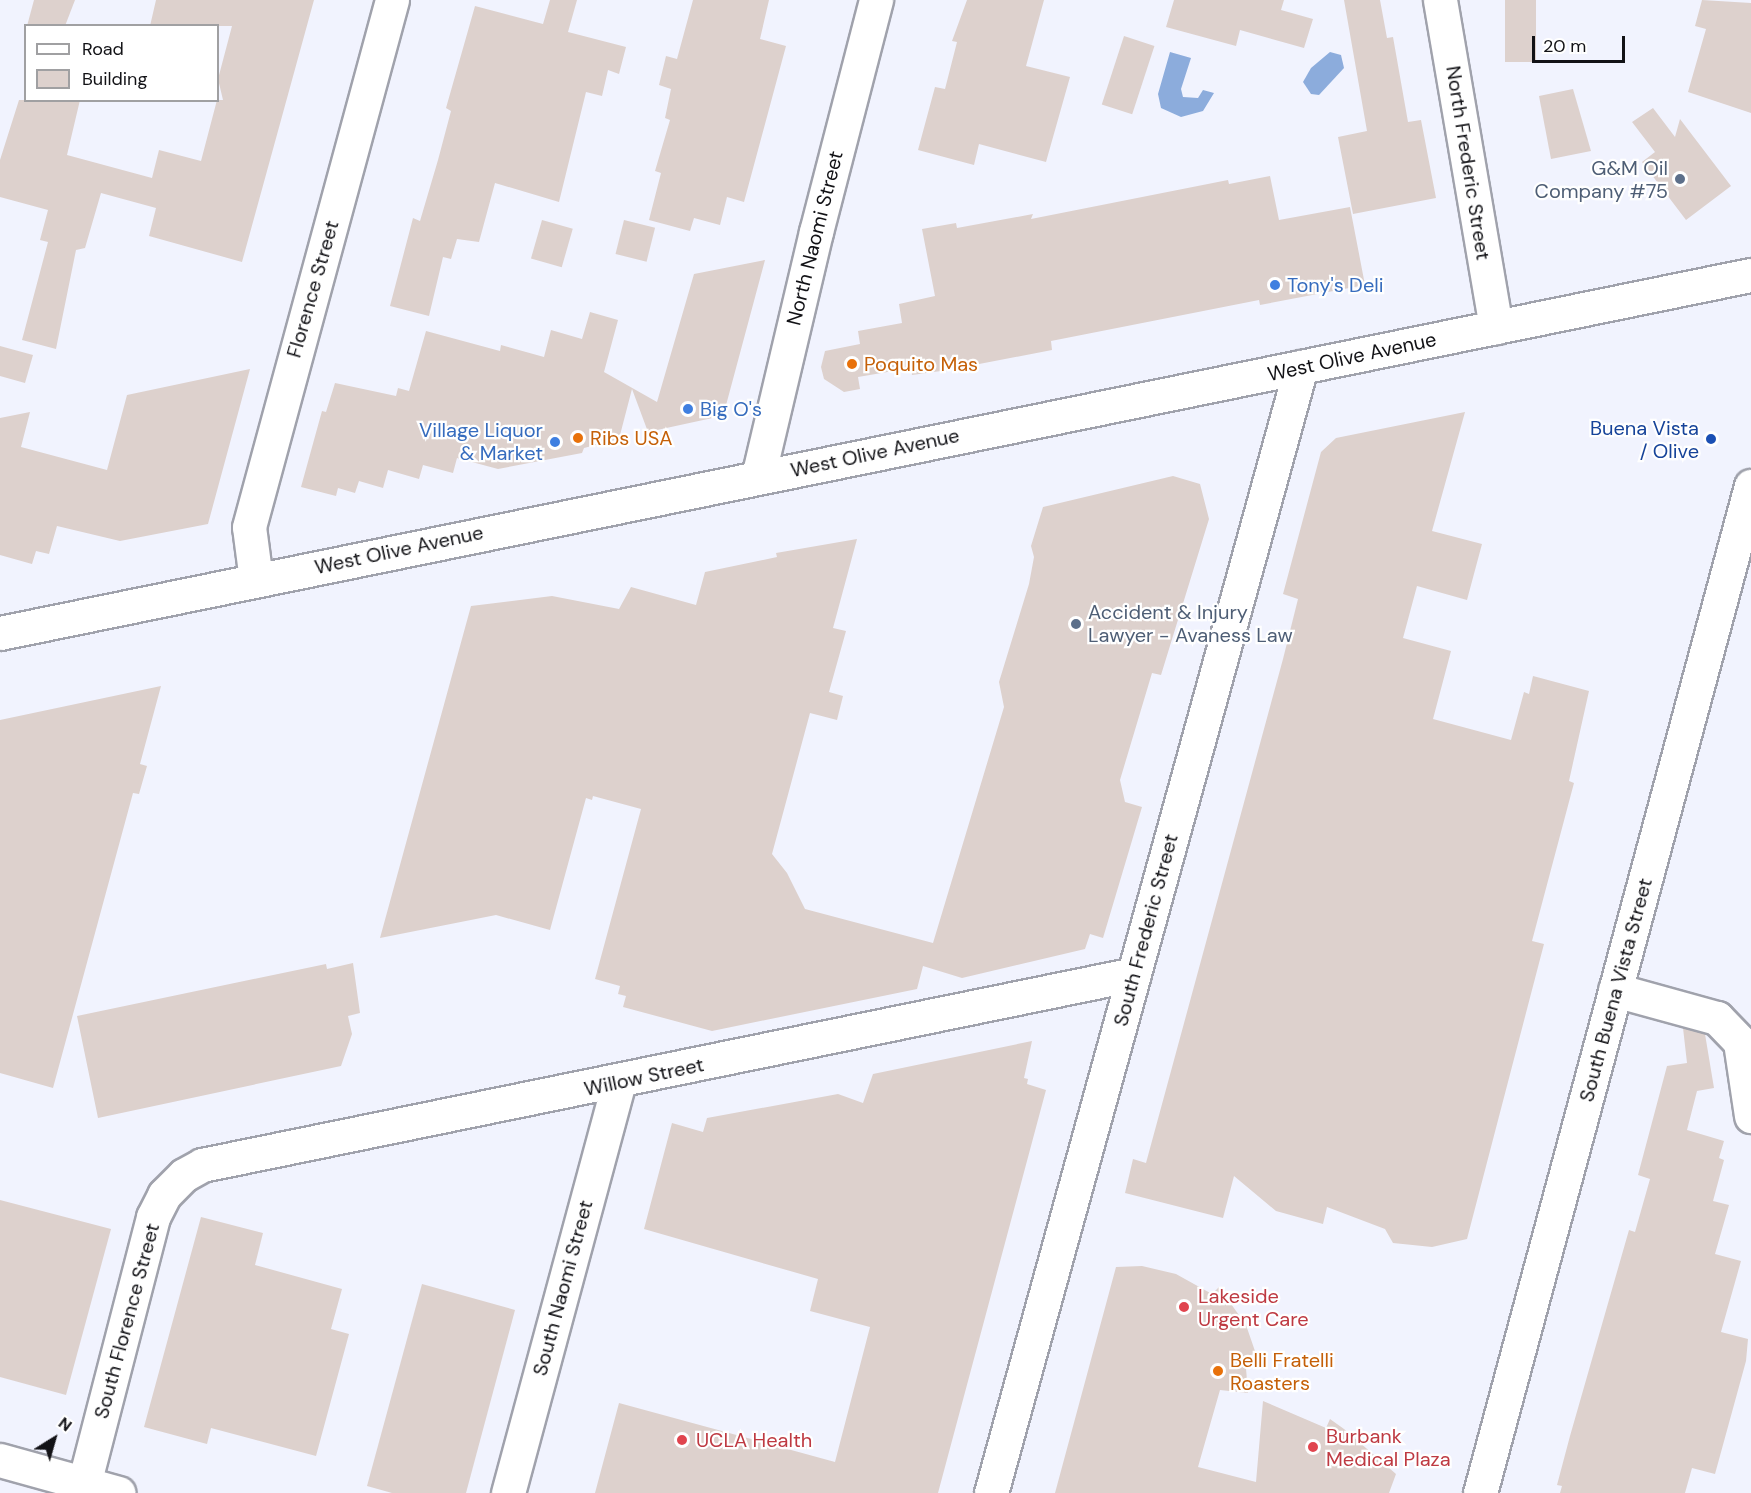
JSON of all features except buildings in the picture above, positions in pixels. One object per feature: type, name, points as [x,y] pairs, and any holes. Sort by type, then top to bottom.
[{"type":"street","name":"Florence Street","points":[[256,580],[249,527],[392,0]]},
{"type":"street","name":"North Naomi Street","points":[[758,477],[816,232],[876,0]]},
{"type":"street","name":"North Frederic Street","points":[[1440,0],[1496,327]]},
{"type":"street","name":"West Olive Avenue","points":[[0,633],[1751,275]]},
{"type":"street","name":"South Frederic Street","points":[[991,1493],[1300,367]]},
{"type":"street","name":"South Buena Vista Street","points":[[1480,1493],[1751,486]]},
{"type":"street","name":"Willow Street","points":[[164,1196],[184,1175],[202,1165],[619,1083],[1134,974]]},
{"type":"street","points":[[1615,990],[1717,1018],[1740,1042],[1751,1116]]},
{"type":"street","name":"South Naomi Street","points":[[508,1493],[619,1083]]},
{"type":"street","name":"South Florence Street","points":[[84,1484],[153,1217],[164,1196]]},
{"type":"street","points":[[0,1460],[119,1493]]},
{"type":"water","points":[[1170,52],[1191,58],[1181,89],[1183,97],[1198,98],[1203,90],[1214,93],[1203,111],[1181,117],[1161,108],[1158,94]]},
{"type":"water","points":[[1330,52],[1341,55],[1344,68],[1319,95],[1311,94],[1303,82],[1311,68]]},
{"type":"place","name":"G&M Oil Company #75","points":[[1680,179]]},
{"type":"place","name":"Tony's Deli","points":[[1275,285]]},
{"type":"place","name":"Poquito Mas","points":[[852,364]]},
{"type":"place","name":"Big O's","points":[[688,409]]},
{"type":"place","name":"Ribs USA","points":[[578,438]]},
{"type":"place","name":"Buena Vista / Olive","points":[[1711,439]]},
{"type":"place","name":"Village Liquor & Market","points":[[555,442]]},
{"type":"place","name":"Accident & Injury Lawyer - Avaness Law","points":[[1076,624]]},
{"type":"place","name":"Lakeside Urgent Care","points":[[1184,1307]]},
{"type":"place","name":"Belli Fratelli Roasters","points":[[1218,1371]]},
{"type":"place","name":"UCLA Health","points":[[682,1440]]},
{"type":"place","name":"Burbank Medical Plaza","points":[[1313,1447]]}]
